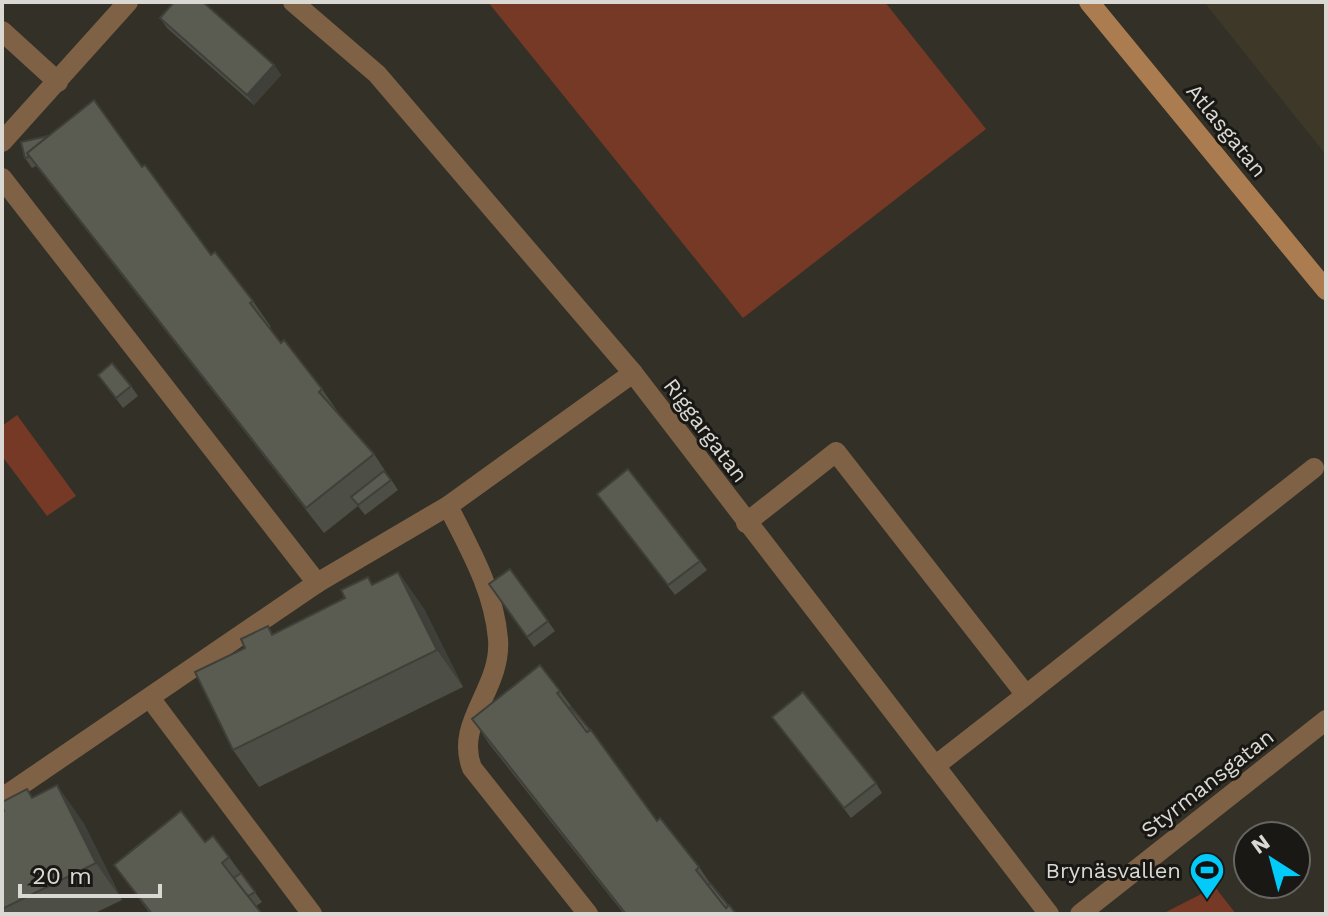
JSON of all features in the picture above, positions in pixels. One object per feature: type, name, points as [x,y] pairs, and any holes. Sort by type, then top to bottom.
[{"type":"street","points":[[2,142],[128,2]]},
{"type":"street","name":"Riggargatan","points":[[293,2],[377,74],[633,373],[1049,914]]},
{"type":"street","name":"Atlasgatan","points":[[1089,2],[1326,290]]},
{"type":"street","points":[[2,31],[58,82]]},
{"type":"street","points":[[2,178],[317,583]]},
{"type":"street","points":[[2,798],[317,583],[448,506],[633,373]]},
{"type":"street","points":[[746,523],[836,452],[1026,695]]},
{"type":"street","points":[[935,766],[1314,468]]},
{"type":"street","points":[[448,506],[483,576],[498,640],[492,681],[471,724],[465,748],[472,768],[588,914]]},
{"type":"street","points":[[150,698],[312,914]]},
{"type":"street","name":"Styrmansgatan","points":[[1080,914],[1326,720]]},
{"type":"shaded area","points":[[488,2],[885,2],[986,129],[743,318]]},
{"type":"shaded area","points":[[1204,2],[1326,2],[1326,155]]},
{"type":"shaded area","points":[[17,415],[76,496],[47,516],[2,456],[2,426]]},
{"type":"shaded area","name":"Brynäsvallen","points":[[1215,887],[1236,914],[1162,914]]},
{"type":"building","points":[[174,2],[203,2],[274,65],[247,95],[160,18]]},
{"type":"building","points":[[94,100],[211,255],[215,252],[281,343],[284,340],[322,389],[319,392],[374,454],[306,508],[27,153]]},
{"type":"building","points":[[48,136],[27,153],[29,157],[25,158],[21,142]]},
{"type":"building","points":[[112,363],[131,386],[116,398],[98,375]]},
{"type":"building","points":[[628,469],[700,561],[668,585],[597,494]]},
{"type":"building","points":[[384,471],[391,480],[358,505],[351,497]]},
{"type":"building","points":[[510,569],[548,621],[527,637],[489,584]]},
{"type":"building","points":[[398,572],[437,650],[233,750],[195,672],[245,648],[241,639],[268,626],[272,635],[345,598],[341,590],[368,577],[372,585]]},
{"type":"building","points":[[540,665],[560,691],[557,693],[587,732],[591,730],[657,821],[660,818],[699,867],[696,870],[726,908],[729,905],[736,914],[626,914],[472,719]]},
{"type":"building","points":[[803,692],[876,783],[844,808],[772,717]]},
{"type":"building","points":[[571,707],[590,730],[587,732]]},
{"type":"building","points":[[57,785],[96,863],[2,909],[2,802],[27,789],[32,798]]},
{"type":"building","points":[[181,811],[205,842],[213,836],[229,857],[222,863],[262,914],[152,914],[114,865]]},
{"type":"building","points":[[241,873],[255,892],[248,896],[234,878]]},
{"type":"building","points":[[710,883],[728,905],[726,908],[708,885]]},
{"type":"place","name":"Brynäsvallen","points":[[1207,901]]}]
